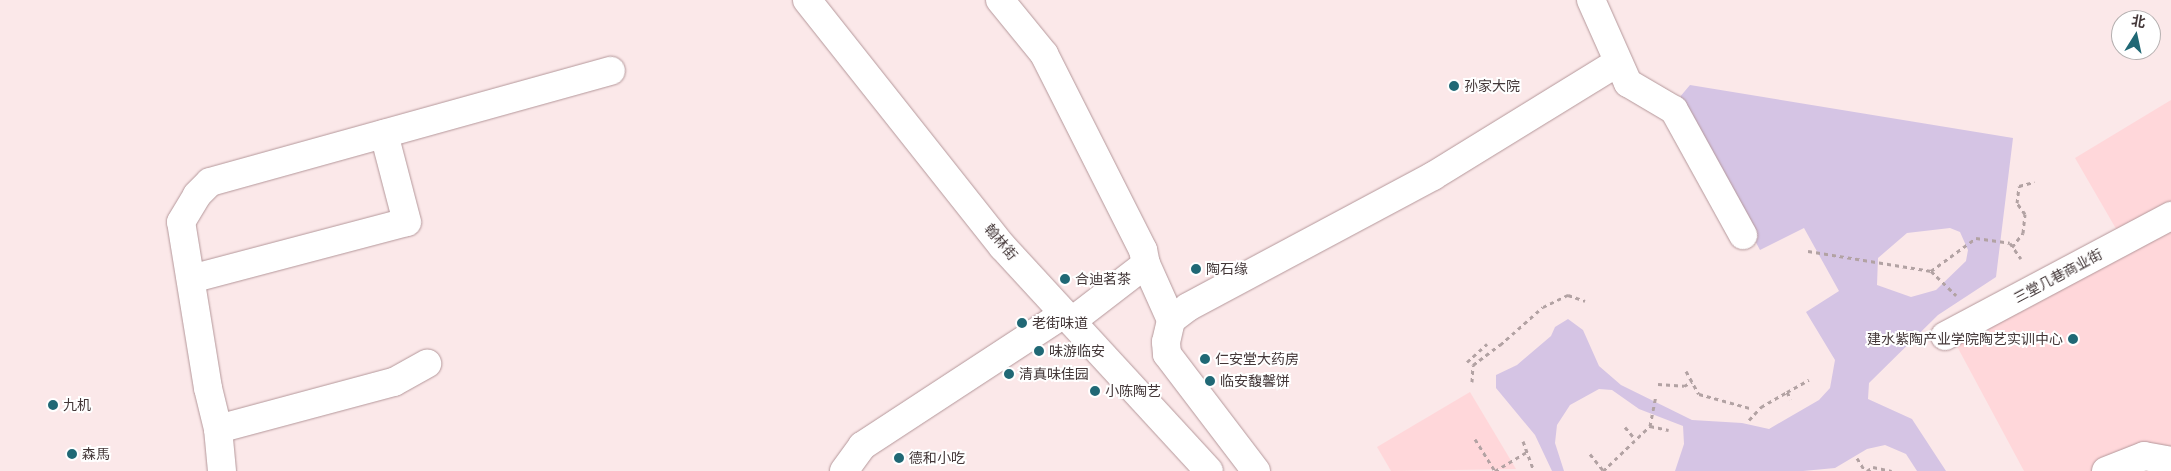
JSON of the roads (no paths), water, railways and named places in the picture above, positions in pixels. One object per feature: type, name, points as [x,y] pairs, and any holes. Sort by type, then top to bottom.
[{"type":"street","name":"翰林街","points":[[807,0],[1004,247],[1209,471]]},
{"type":"street","points":[[1000,0],[1044,54],[1143,250],[1146,264],[1171,320],[1166,342],[1167,354],[1256,471]]},
{"type":"street","points":[[1591,0],[1628,83],[1674,110],[1743,235]]},
{"type":"street","points":[[1171,320],[1188,307],[1433,176],[1618,62]]},
{"type":"street","points":[[222,471],[218,430],[208,388],[181,222],[188,206],[210,182],[612,71]]},
{"type":"street","points":[[191,279],[408,222],[384,134]]},
{"type":"street","name":"三堂几巷商业街","points":[[1946,336],[2171,216]]},
{"type":"street","points":[[844,471],[862,446],[1068,318],[1146,264]]},
{"type":"street","points":[[218,430],[394,382],[427,364]]},
{"type":"street","points":[[2106,471],[2144,456],[2171,461]]},
{"type":"place","name":"孙家大院","points":[[1454,86]]},
{"type":"place","name":"陶石缘","points":[[1196,269]]},
{"type":"place","name":"合迪茗茶","points":[[1065,279]]},
{"type":"place","name":"老街味道","points":[[1022,323]]},
{"type":"place","name":"建水紫陶产业学院陶艺实训中心","points":[[2073,339]]},
{"type":"place","name":"味游临安","points":[[1039,351]]},
{"type":"place","name":"仁安堂大药房","points":[[1205,359]]},
{"type":"place","name":"清真味佳园","points":[[1009,374]]},
{"type":"place","name":"临安馥馨饼","points":[[1210,381]]},
{"type":"place","name":"小陈陶艺","points":[[1095,391]]},
{"type":"place","name":"九机","points":[[53,405]]},
{"type":"place","name":"森馬","points":[[72,454]]},
{"type":"place","name":"德和小吃","points":[[899,458]]}]
